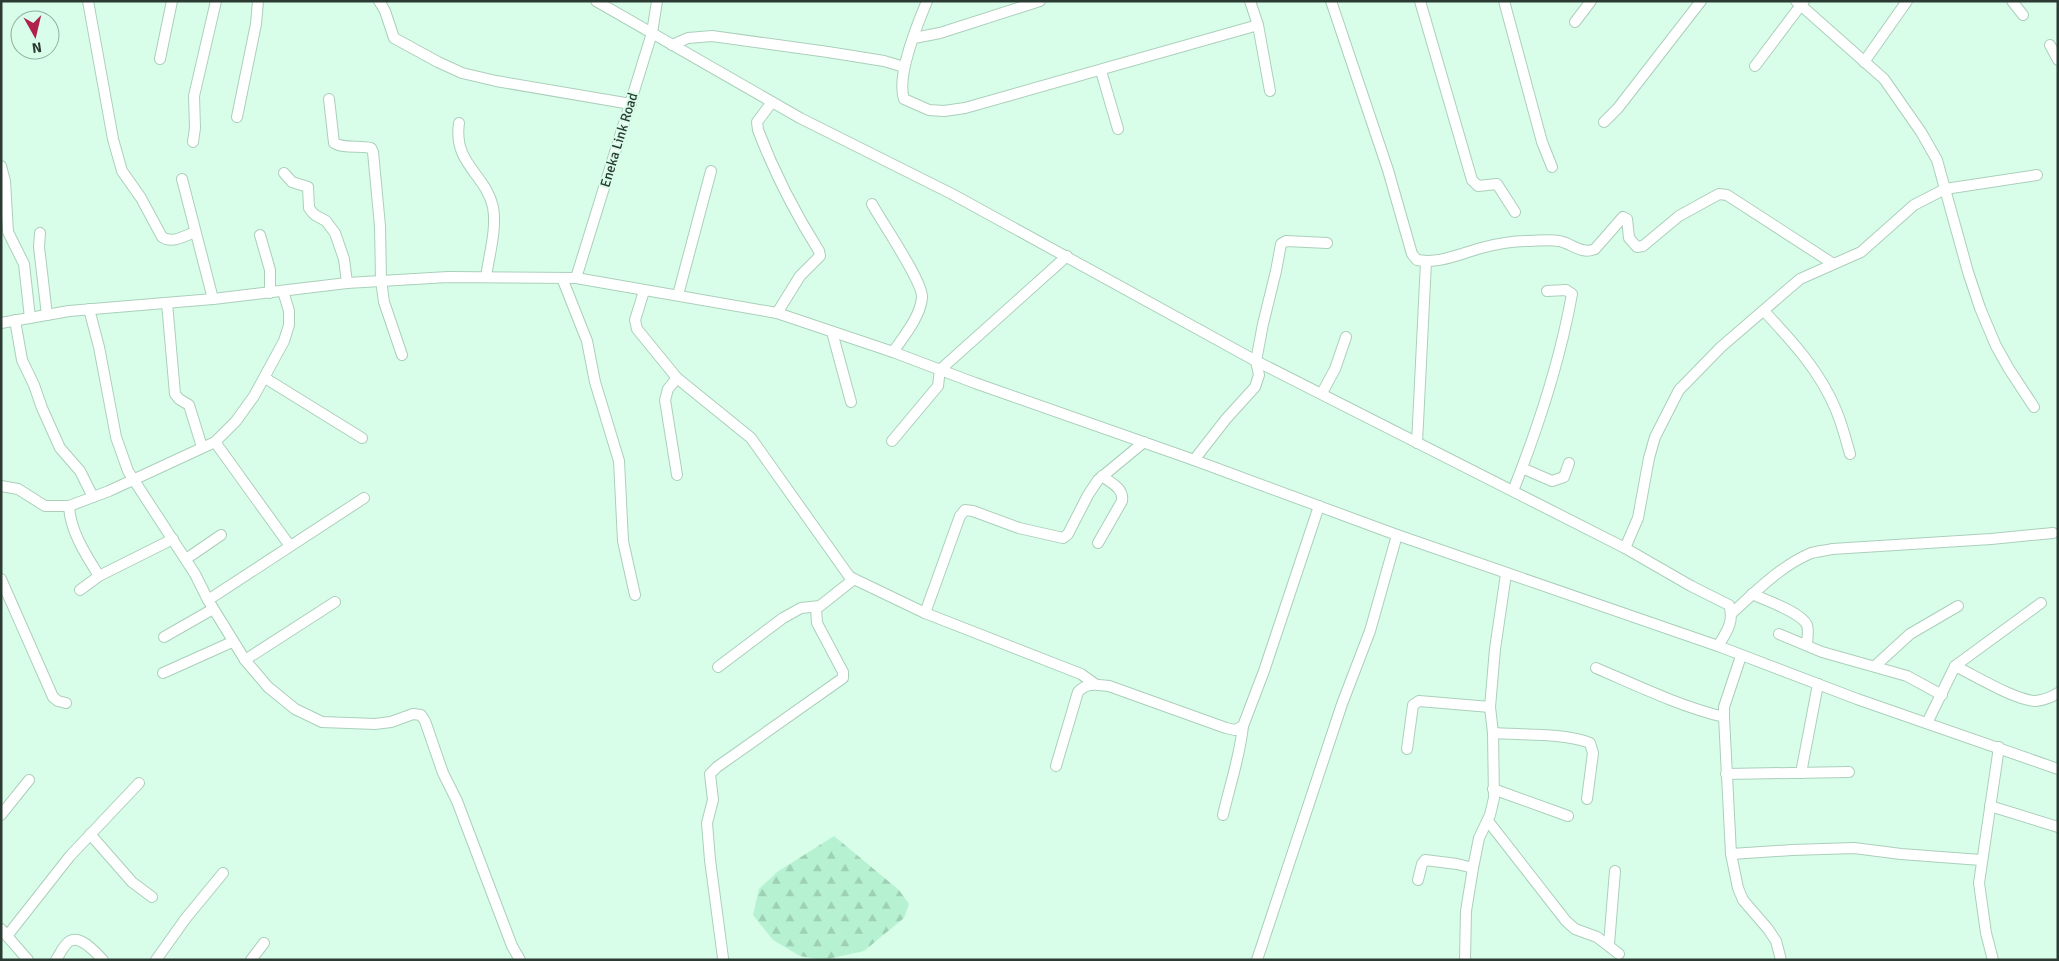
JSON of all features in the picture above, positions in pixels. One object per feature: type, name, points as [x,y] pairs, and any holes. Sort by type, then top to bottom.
[{"type":"street","points":[[88,1],[113,139],[122,171],[141,198],[162,237],[167,240],[174,240],[195,232]]},
{"type":"street","points":[[160,59],[172,1]]},
{"type":"street","points":[[193,142],[196,128],[194,96],[216,1]]},
{"type":"street","points":[[237,117],[256,24],[258,1]]},
{"type":"street","points":[[379,1],[385,11],[394,38],[454,69],[496,81],[631,104]]},
{"type":"street","points":[[596,1],[772,102],[1067,256],[1256,361],[1625,548],[1691,586],[1729,605],[1732,613],[1730,625],[1718,646]]},
{"type":"street","name":"Eneka Link Road","points":[[576,278],[652,33],[657,1]]},
{"type":"street","points":[[926,1],[904,67],[901,90],[904,99],[929,110],[944,111],[965,108],[1258,25]]},
{"type":"street","points":[[914,38],[940,33],[1040,1]]},
{"type":"street","points":[[1250,1],[1258,25],[1270,91]]},
{"type":"street","points":[[1331,1],[1388,170],[1412,254],[1417,260],[1426,262],[1456,257],[1504,242],[1522,241],[1558,241],[1589,252],[1595,249],[1623,217],[1627,218],[1631,241],[1637,247],[1643,246],[1678,216],[1719,194],[1726,195],[1832,263]]},
{"type":"street","points":[[1420,1],[1472,180],[1478,186],[1497,184],[1515,212]]},
{"type":"street","points":[[1504,1],[1542,142],[1552,167]]},
{"type":"street","points":[[1575,22],[1591,1]]},
{"type":"street","points":[[1604,122],[1618,108],[1701,1]]},
{"type":"street","points":[[1864,62],[1907,1]]},
{"type":"street","points":[[2012,1],[2023,15]]},
{"type":"street","points":[[1755,66],[1801,3],[1884,79],[1921,132],[1937,160],[1980,308],[1996,346],[2034,407]]},
{"type":"street","points":[[672,45],[688,38],[712,36],[884,61],[904,67]]},
{"type":"street","points":[[2050,45],[2058,60]]},
{"type":"street","points":[[1101,71],[1118,129]]},
{"type":"street","points":[[329,99],[334,143],[338,146],[363,146],[371,148],[373,152],[380,226],[381,280],[384,302],[402,355]]},
{"type":"street","points":[[772,102],[757,122],[758,130],[784,187],[820,256],[800,276],[777,313]]},
{"type":"street","points":[[459,123],[457,136],[459,149],[483,186],[492,205],[494,215],[486,277]]},
{"type":"street","points":[[1,166],[5,181],[8,232],[24,264],[30,318]]},
{"type":"street","points":[[678,295],[711,171]]},
{"type":"street","points":[[284,174],[292,182],[308,187],[312,212],[331,226],[344,258],[347,282]]},
{"type":"street","points":[[1625,548],[1638,518],[1649,458],[1655,437],[1679,390],[1720,347],[1800,279],[1860,252],[1914,205],[1945,189],[2038,175]]},
{"type":"street","points":[[182,179],[213,299]]},
{"type":"street","points":[[872,204],[916,278],[922,293],[921,303],[910,328],[893,352]]},
{"type":"street","points":[[40,233],[39,253],[47,315]]},
{"type":"street","points":[[260,235],[270,270],[270,293]]},
{"type":"street","points":[[1194,460],[1226,419],[1255,387],[1259,375],[1256,361],[1281,244],[1286,241],[1327,243]]},
{"type":"street","points":[[892,441],[938,386],[941,369],[1067,256]]},
{"type":"street","points":[[1417,443],[1426,262]]},
{"type":"street","points":[[1,323],[89,309],[213,299],[347,282],[486,277],[576,278],[777,313],[941,369],[975,383],[1194,460],[1397,535],[1718,646],[1818,684],[2058,769]]},
{"type":"street","points":[[562,278],[587,341],[596,382],[619,461],[623,541],[635,595]]},
{"type":"street","points":[[1513,491],[1548,391],[1568,317],[1572,294],[1566,290],[1547,290]]},
{"type":"street","points":[[1,486],[18,489],[44,506],[69,506],[135,479],[215,442],[236,420],[265,378],[284,341],[289,325],[289,311],[283,291]]},
{"type":"street","points":[[644,291],[635,324],[677,378],[751,438],[849,576],[925,613],[1081,674],[1095,684]]},
{"type":"street","points":[[167,303],[175,394],[189,406],[202,447]]},
{"type":"street","points":[[89,309],[99,347],[116,438],[128,471],[186,559],[232,642],[268,687],[295,709],[322,722],[375,724],[391,722],[413,714],[420,715],[426,721],[443,773],[458,801],[512,946],[520,960]]},
{"type":"street","points":[[1764,311],[1798,348],[1820,379],[1836,410],[1850,454]]},
{"type":"street","points":[[15,320],[22,360],[42,408],[60,448],[80,471],[93,497]]},
{"type":"street","points":[[832,332],[851,402]]},
{"type":"street","points":[[1322,393],[1336,369],[1346,337]]},
{"type":"street","points":[[265,378],[362,438]]},
{"type":"street","points":[[677,378],[668,389],[665,400],[677,474]]},
{"type":"street","points":[[215,442],[290,546]]},
{"type":"street","points":[[925,613],[960,516],[965,510],[973,511],[1019,528],[1063,538],[1068,534],[1088,495],[1102,476],[1144,442]]},
{"type":"street","points":[[1522,468],[1552,481],[1564,477],[1569,463]]},
{"type":"street","points":[[1098,544],[1122,501],[1123,495],[1120,489],[1102,476]]},
{"type":"street","points":[[164,637],[290,546],[364,498]]},
{"type":"street","points":[[69,506],[69,516],[74,532],[99,576]]},
{"type":"street","points":[[1223,815],[1241,749],[1243,726],[1264,671],[1319,506]]},
{"type":"street","points":[[1732,613],[1752,594],[1788,566],[1810,554],[1832,549],[1991,539],[2053,533]]},
{"type":"street","points":[[186,559],[221,535]]},
{"type":"street","points":[[1257,960],[1342,704],[1370,631],[1397,535]]},
{"type":"street","points":[[80,590],[99,576],[173,539]]},
{"type":"street","points":[[1465,960],[1466,911],[1473,868],[1479,838],[1488,820],[1492,805],[1493,733],[1490,707],[1495,649],[1506,574]]},
{"type":"street","points":[[1,579],[53,696],[58,701],[66,703]]},
{"type":"street","points":[[718,667],[783,618],[801,608],[816,608],[854,579]]},
{"type":"street","points":[[1752,594],[1804,620],[1808,628],[1807,645]]},
{"type":"street","points":[[245,660],[335,602]]},
{"type":"street","points":[[1927,723],[1942,695],[1954,666],[2041,603]]},
{"type":"street","points":[[1875,666],[1910,634],[1958,606]]},
{"type":"street","points":[[723,958],[707,823],[713,800],[710,774],[717,767],[843,678],[843,672],[817,624],[816,608]]},
{"type":"street","points":[[1779,634],[1847,660],[1907,676],[1942,695]]},
{"type":"street","points":[[163,674],[232,642]]},
{"type":"street","points":[[1741,656],[1724,707],[1731,854],[1738,888],[1743,900],[1776,941],[1781,960]]},
{"type":"street","points":[[1954,666],[2022,699],[2037,701],[2058,693]]},
{"type":"street","points":[[1596,668],[1702,712],[1724,716]]},
{"type":"street","points":[[1056,766],[1078,692],[1084,686],[1095,684],[1109,686],[1226,728],[1235,730],[1243,726]]},
{"type":"street","points":[[1801,773],[1818,684]]},
{"type":"street","points":[[1407,749],[1414,705],[1419,701],[1490,707]]},
{"type":"street","points":[[1493,733],[1558,737],[1583,740],[1590,743],[1593,753],[1587,799]]},
{"type":"street","points":[[1993,960],[1986,933],[1979,883],[1999,747]]},
{"type":"street","points":[[1726,774],[1849,772]]},
{"type":"street","points":[[1,815],[29,780]]},
{"type":"street","points":[[28,960],[4,932],[70,856],[139,783]]},
{"type":"street","points":[[1493,789],[1568,816]]},
{"type":"street","points":[[1990,806],[2058,827]]},
{"type":"street","points":[[1488,820],[1528,869],[1566,921],[1575,929],[1597,937],[1609,944],[1620,954]]},
{"type":"street","points":[[90,834],[132,882],[152,897]]},
{"type":"street","points":[[1731,854],[1854,848],[1901,854],[1981,860]]},
{"type":"street","points":[[1418,880],[1422,864],[1425,860],[1473,868]]},
{"type":"street","points":[[1609,944],[1616,871]]},
{"type":"street","points":[[156,960],[186,918],[223,873]]},
{"type":"street","points":[[56,960],[69,941],[73,940],[82,941],[103,960]]},
{"type":"street","points":[[251,960],[264,943]]},
{"type":"green space","points":[[834,836],[899,890],[909,904],[904,918],[864,951],[823,960],[800,956],[773,940],[753,915],[759,889],[777,872]]}]
